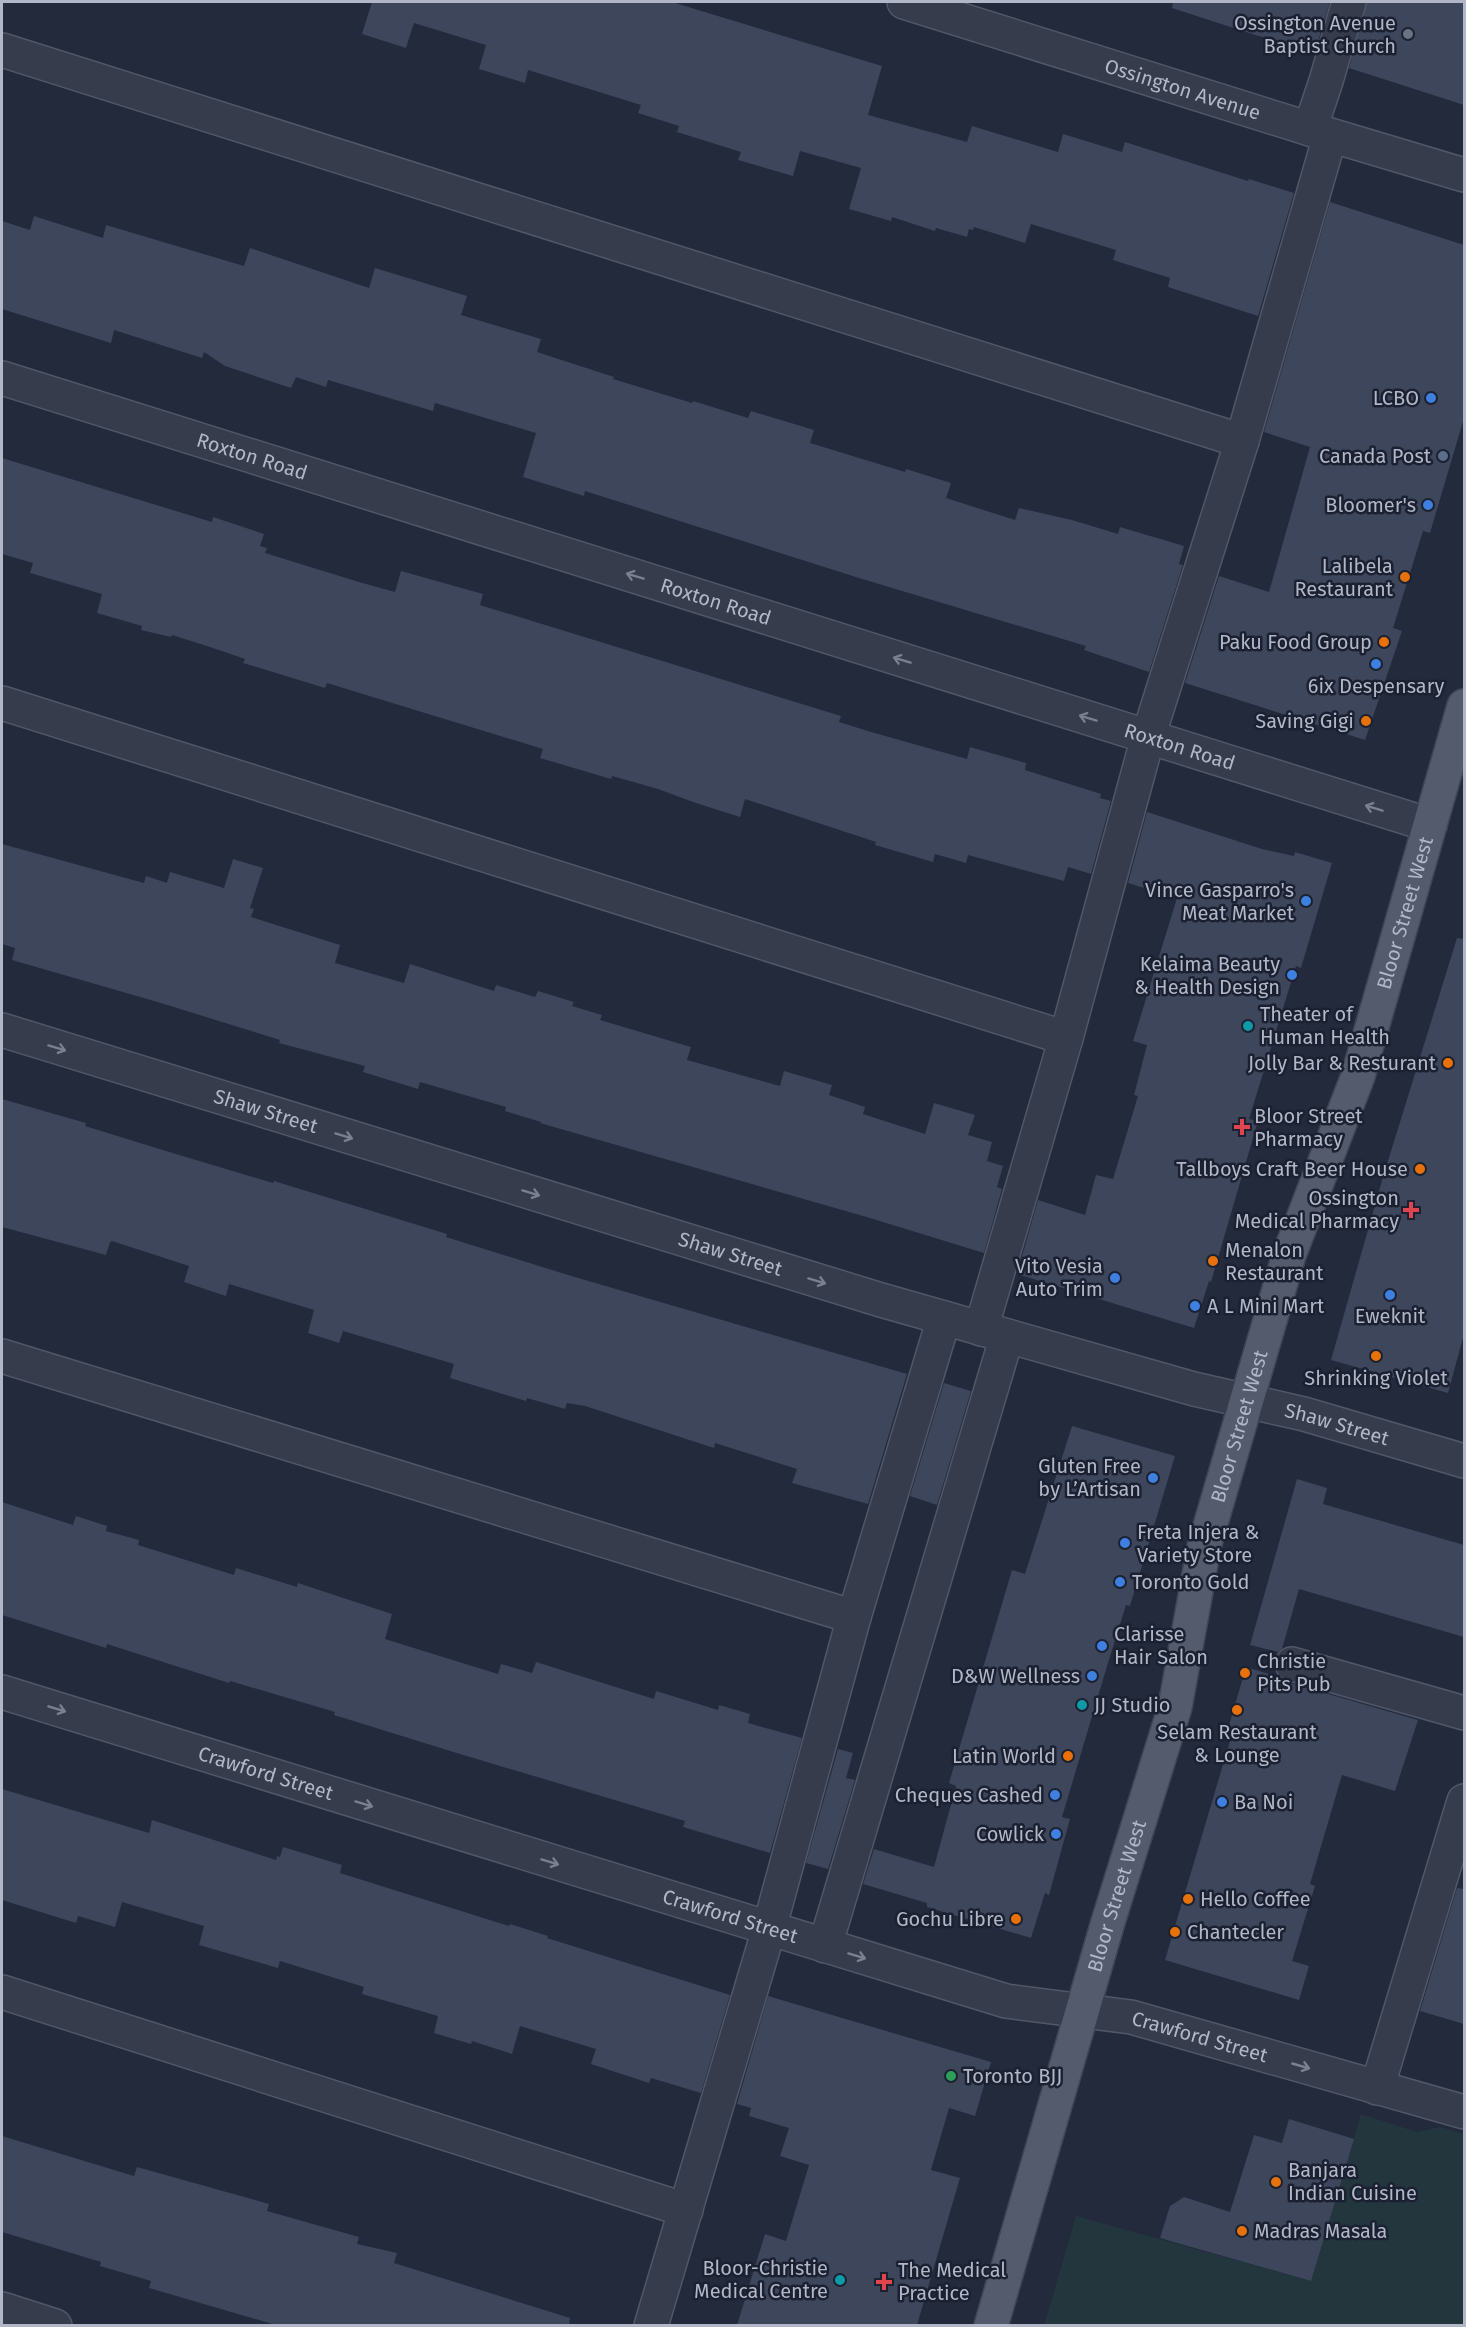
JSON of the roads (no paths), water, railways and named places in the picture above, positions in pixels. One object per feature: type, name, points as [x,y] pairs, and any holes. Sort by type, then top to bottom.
[{"type":"main road","name":"Bloor Street West","points":[[991,2325],[1082,2010],[1175,1707],[1204,1547],[1246,1401],[1289,1255],[1358,1076],[1464,712]]},
{"type":"street","name":"Ossington Avenue","points":[[904,2],[1464,175]]},
{"type":"street","points":[[825,1946],[994,1333],[1066,1038],[1148,737],[1242,441],[1320,132],[1326,81],[1348,2]]},
{"type":"street","points":[[2,50],[1242,441]]},
{"type":"street","name":"Roxton Road","points":[[2,378],[1430,825]]},
{"type":"street","points":[[2,703],[1066,1038]]},
{"type":"street","name":"Shaw Street","points":[[2,1030],[881,1300],[1194,1389],[1304,1414],[1464,1461]]},
{"type":"street","points":[[651,2325],[770,1929],[854,1617],[944,1318]]},
{"type":"street","points":[[2,1356],[854,1617]]},
{"type":"street","points":[[1292,1664],[1464,1713]]},
{"type":"street","name":"Crawford Street","points":[[2,1692],[1006,2001],[1131,2017],[1464,2112]]},
{"type":"street","points":[[1377,2088],[1464,1800]]},
{"type":"street","points":[[2,1992],[686,2210]]},
{"type":"street","points":[[2,2309],[55,2325]]},
{"type":"place","name":"Ossington Avenue Baptist Church","points":[[1408,34]]},
{"type":"place","name":"LCBO","points":[[1431,398]]},
{"type":"place","name":"Canada Post","points":[[1443,456]]},
{"type":"place","name":"Bloomer's","points":[[1428,505]]},
{"type":"place","name":"Lalibela Restaurant","points":[[1405,577]]},
{"type":"place","name":"Paku Food Group","points":[[1384,642]]},
{"type":"place","name":"6ix Despensary","points":[[1376,664]]},
{"type":"place","name":"Saving Gigi","points":[[1366,721]]},
{"type":"place","name":"Vince Gasparro's Meat Market","points":[[1306,901]]},
{"type":"place","name":"Kelaima Beauty & Health Design","points":[[1292,975]]},
{"type":"place","name":"Theater of Human Health","points":[[1248,1026]]},
{"type":"place","name":"Jolly Bar & Resturant","points":[[1448,1063]]},
{"type":"place","name":"Bloor Street Pharmacy","points":[[1242,1127]]},
{"type":"place","name":"Tallboys Craft Beer House","points":[[1420,1169]]},
{"type":"place","name":"Ossington Medical Pharmacy","points":[[1411,1210]]},
{"type":"place","name":"Menalon Restaurant","points":[[1213,1261]]},
{"type":"place","name":"Vito Vesia Auto Trim","points":[[1115,1278]]},
{"type":"place","name":"Eweknit","points":[[1390,1295]]},
{"type":"place","name":"A L Mini Mart","points":[[1195,1306]]},
{"type":"place","name":"Shrinking Violet","points":[[1376,1356]]},
{"type":"place","name":"Gluten Free by L’Artisan","points":[[1153,1478]]},
{"type":"place","name":"Freta Injera & Variety Store","points":[[1125,1543]]},
{"type":"place","name":"Toronto Gold","points":[[1120,1582]]},
{"type":"place","name":"Clarisse Hair Salon","points":[[1102,1646]]},
{"type":"place","name":"Christie Pits Pub","points":[[1245,1673]]},
{"type":"place","name":"D&W Wellness","points":[[1092,1676]]},
{"type":"place","name":"JJ Studio","points":[[1082,1705]]},
{"type":"place","name":"Selam Restaurant & Lounge","points":[[1237,1710]]},
{"type":"place","name":"Latin World","points":[[1068,1756]]},
{"type":"place","name":"Cheques Cashed","points":[[1055,1795]]},
{"type":"place","name":"Ba Noi","points":[[1222,1802]]},
{"type":"place","name":"Cowlick","points":[[1056,1834]]},
{"type":"place","name":"Hello Coffee","points":[[1188,1899]]},
{"type":"place","name":"Gochu Libre","points":[[1016,1919]]},
{"type":"place","name":"Chantecler","points":[[1175,1932]]},
{"type":"place","name":"Toronto BJJ","points":[[951,2076]]},
{"type":"place","name":"Banjara Indian Cuisine","points":[[1276,2182]]},
{"type":"place","name":"Madras Masala","points":[[1242,2231]]},
{"type":"place","name":"Bloor-Christie Medical Centre","points":[[840,2280]]},
{"type":"place","name":"The Medical Practice","points":[[884,2282]]}]
